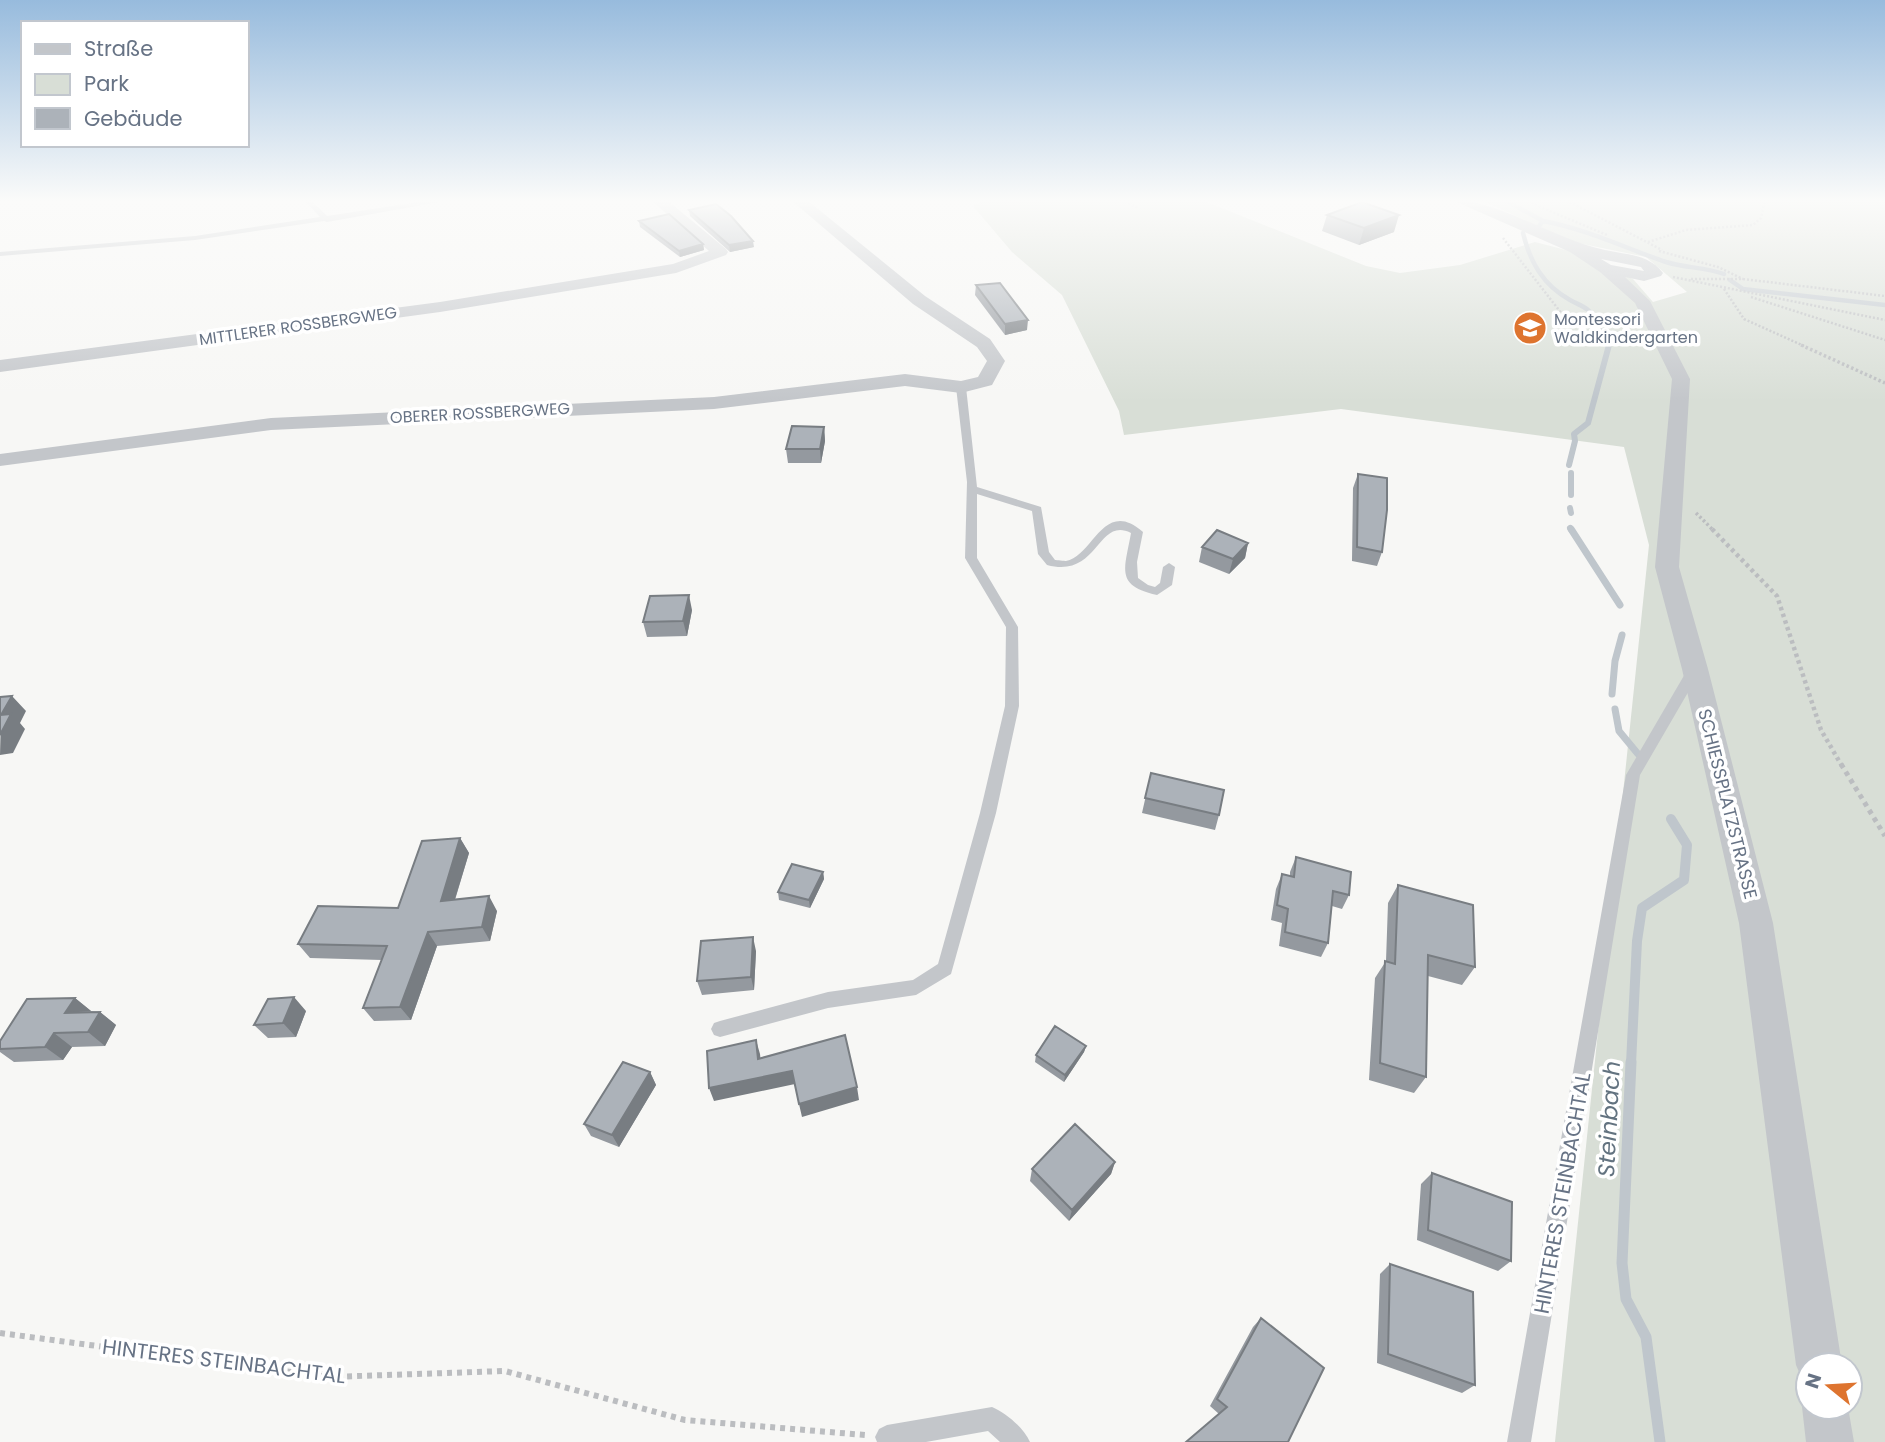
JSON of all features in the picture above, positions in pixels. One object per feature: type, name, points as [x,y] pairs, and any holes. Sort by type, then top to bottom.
[{"type":"street","name":"MITTLERER ROSSBERGWEG","points":[[0,366],[440,307],[678,267]]},
{"type":"street","points":[[879,267],[919,300],[984,343],[996,362],[985,381],[961,387]]},
{"type":"street","name":"SCHIESSPLATZSTRASSE","points":[[1603,267],[1643,301],[1681,379],[1667,567],[1695,669],[1756,923],[1817,1351]]},
{"type":"street","points":[[1606,269],[1644,275],[1655,273],[1651,267]]},
{"type":"street","name":"OBERER ROSSBERGWEG","points":[[0,460],[271,424],[714,403],[905,380],[961,387]]},
{"type":"street","points":[[1827,1421],[1830,1442]]},
{"type":"lane","points":[[720,1029],[828,1000],[916,987],[945,970],[988,813],[1012,706],[1012,627],[971,558],[972,489],[961,387]]},
{"type":"lane","points":[[972,489],[1037,509],[1043,554],[1049,562],[1064,566],[1076,563],[1102,533],[1115,524],[1127,524],[1137,532],[1129,573],[1133,583],[1143,590],[1157,591],[1166,585],[1169,567]]},
{"type":"lane","name":"HINTERES STEINBACHTAL","points":[[1519,1442],[1633,775],[1695,669]]},
{"type":"lane","points":[[887,1437],[992,1419],[1018,1442]]},
{"type":"path","points":[[1525,267],[1562,314]]},
{"type":"path","points":[[1719,267],[1743,279]]},
{"type":"path","points":[[1885,296],[1743,279],[1682,279],[1885,320]]},
{"type":"path","points":[[1724,288],[1885,340]]},
{"type":"path","points":[[1724,288],[1744,319],[1885,383]]},
{"type":"path","points":[[1673,489],[1777,596],[1821,730],[1885,836]]},
{"type":"path","name":"HINTERES STEINBACHTAL","points":[[0,1333],[329,1377],[505,1371],[685,1420],[887,1437]]},
{"type":"green space","points":[[1030,267],[1372,267],[1400,273],[1443,267],[1607,267],[1633,279],[1653,302],[1687,292],[1658,267],[1885,267],[1885,1442],[1555,1442],[1649,545],[1624,447],[1341,409],[1124,435],[1119,411],[1062,295]]},
{"type":"building","points":[[1000,283],[1028,320],[1005,324],[976,285]]},
{"type":"building","points":[[792,426],[824,427],[820,449],[786,449]]},
{"type":"building","points":[[1358,474],[1387,478],[1387,510],[1382,552],[1357,547]]},
{"type":"building","points":[[1217,530],[1248,543],[1233,559],[1202,547]]},
{"type":"building","points":[[689,595],[683,621],[643,622],[650,596]]},
{"type":"building","points":[[12,696],[1,715],[11,714],[0,735],[0,697]]},
{"type":"building","points":[[1151,773],[1224,790],[1219,815],[1145,798]]},
{"type":"building","points":[[460,838],[441,901],[489,896],[482,927],[428,932],[400,1007],[363,1008],[387,946],[298,944],[318,906],[398,908],[422,841]]},
{"type":"building","points":[[1296,857],[1351,872],[1349,895],[1333,891],[1328,943],[1285,932],[1288,909],[1277,905],[1282,874],[1294,877]]},
{"type":"building","points":[[792,864],[823,872],[809,900],[778,892]]},
{"type":"building","points":[[1398,885],[1473,905],[1475,967],[1428,955],[1426,1077],[1380,1063],[1385,961],[1395,964]]},
{"type":"building","points":[[753,937],[751,977],[697,981],[701,941]]},
{"type":"building","points":[[294,997],[283,1023],[254,1025],[268,999]]},
{"type":"building","points":[[75,998],[65,1013],[100,1012],[88,1032],[54,1033],[45,1047],[0,1049],[0,1041],[27,999]]},
{"type":"building","points":[[1055,1026],[1086,1046],[1065,1075],[1036,1055]]},
{"type":"building","points":[[845,1035],[857,1087],[799,1104],[792,1071],[709,1088],[707,1051],[756,1040],[758,1059]]},
{"type":"building","points":[[623,1062],[650,1072],[612,1135],[584,1124]]},
{"type":"building","points":[[1075,1124],[1115,1162],[1072,1210],[1032,1169]]},
{"type":"building","points":[[1432,1173],[1512,1202],[1511,1261],[1428,1230]]},
{"type":"building","points":[[1390,1264],[1473,1292],[1475,1385],[1388,1354]]},
{"type":"building","points":[[1261,1318],[1324,1368],[1288,1442],[1186,1442],[1227,1407],[1217,1399]]},
{"type":"waterway","name":"Steinbach","points":[[1536,267],[1552,287],[1591,313],[1609,346]]},
{"type":"waterway","points":[[1694,267],[1724,274]]},
{"type":"waterway","points":[[1730,280],[1743,289],[1885,305]]},
{"type":"waterway","name":"Steinbach","points":[[1569,465],[1575,441],[1574,434],[1588,423],[1609,346]]},
{"type":"waterway","name":"Steinbach","points":[[1571,473],[1571,495]]},
{"type":"waterway","name":"Steinbach","points":[[1570,508],[1571,513]]},
{"type":"waterway","name":"Steinbach","points":[[1571,529],[1620,605]]},
{"type":"waterway","name":"Steinbach","points":[[1612,694],[1615,661],[1622,635]]},
{"type":"waterway","name":"Steinbach","points":[[1615,709],[1619,731],[1638,754]]},
{"type":"waterway","name":"Steinbach","points":[[1631,1064],[1637,941],[1642,908],[1684,880],[1687,845],[1671,819]]},
{"type":"waterway","name":"Steinbach","points":[[1631,1062],[1622,1263],[1626,1299],[1646,1337],[1660,1442]]},
{"type":"place","name":"Montessori Waldkindergarten","points":[[1530,328]]}]
